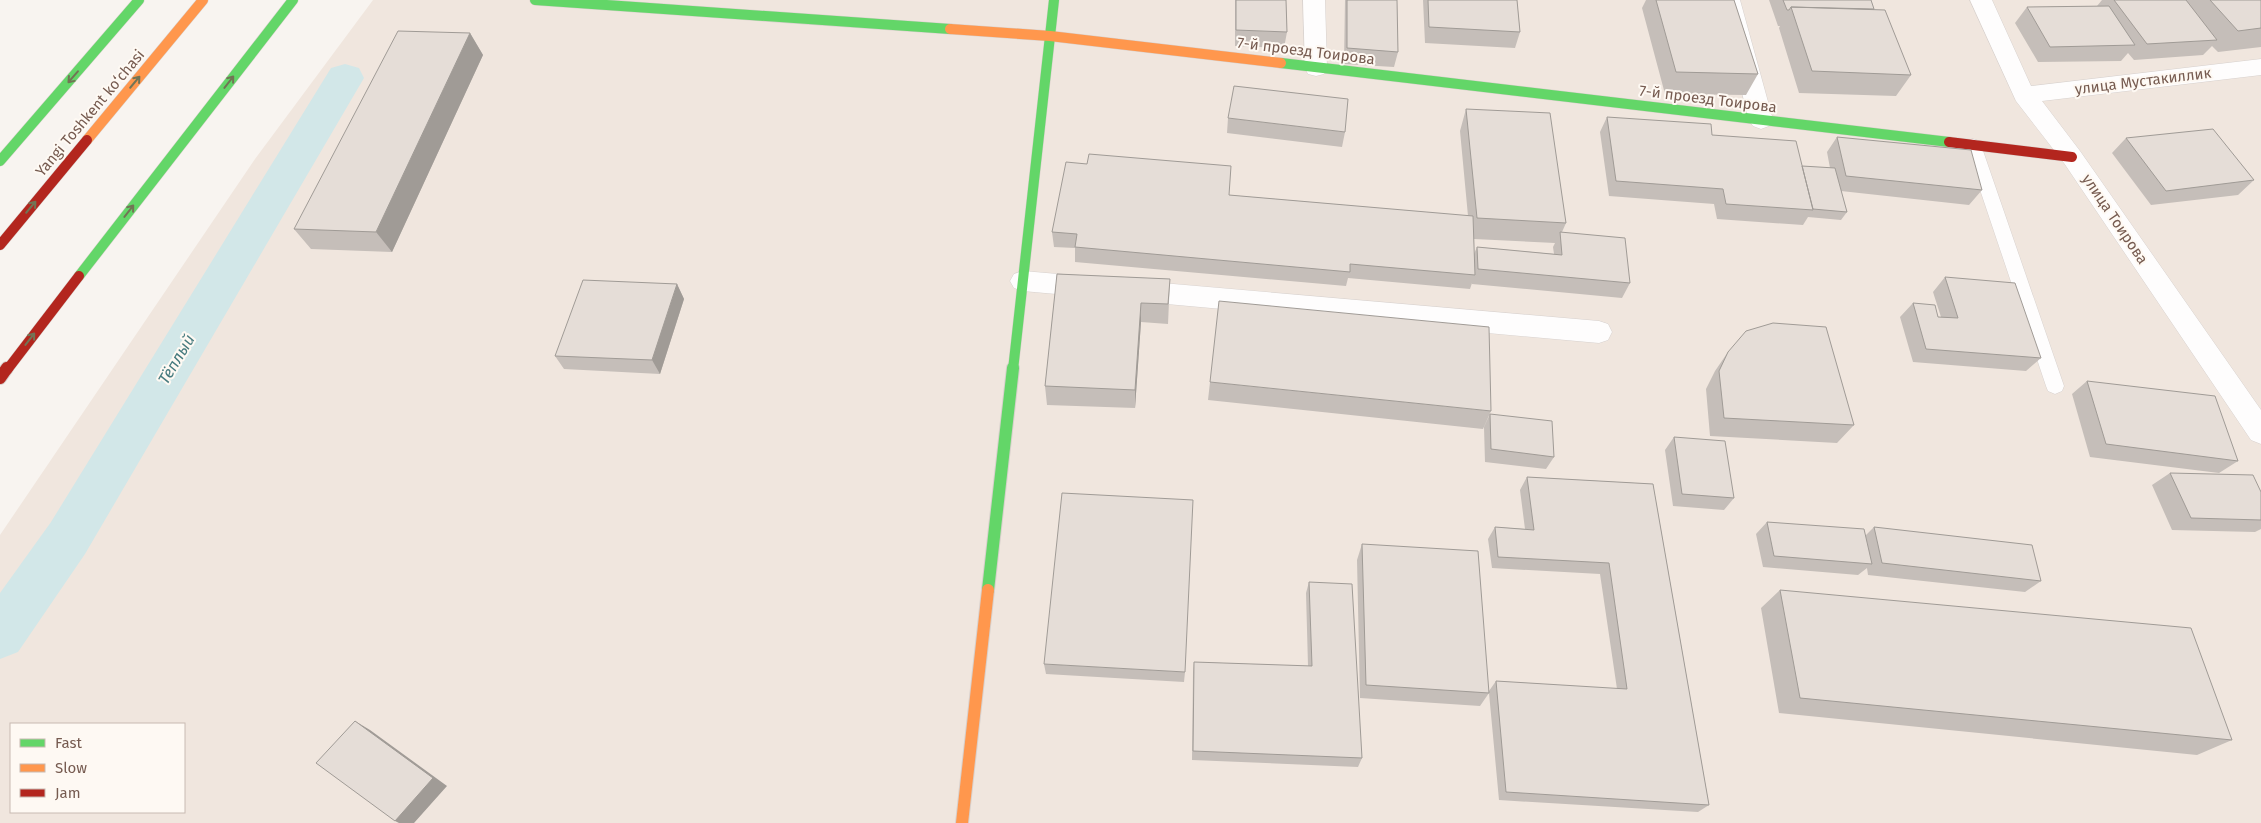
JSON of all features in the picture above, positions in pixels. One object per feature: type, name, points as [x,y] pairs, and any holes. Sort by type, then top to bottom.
[{"type":"main road","points":[[0,161],[139,0]]},
{"type":"main road","name":"Yangi Toshkent ko‘chasi","points":[[0,245],[202,0]]},
{"type":"main road","points":[[0,378],[293,0]]},
{"type":"main road","name":"7-й проезд Тоирова","points":[[535,0],[1050,36],[2072,157]]},
{"type":"main road","points":[[962,823],[1054,0]]},
{"type":"street","points":[[1314,0],[1316,68]]},
{"type":"street","points":[[1729,0],[1761,120]]},
{"type":"street","name":"улица Тоирова","points":[[1981,0],[2024,95],[2072,157],[2261,432]]},
{"type":"street","name":"улица Мустакиллик","points":[[2024,95],[2261,67]]},
{"type":"street","points":[[1023,281],[1599,332]]},
{"type":"lane","points":[[1973,145],[2055,386]]},
{"type":"shaded area","points":[[373,0],[2261,0],[2261,823],[0,823],[0,535],[255,159]]},
{"type":"building","points":[[1236,0],[1286,0],[1287,32],[1236,30]]},
{"type":"building","points":[[1347,0],[1397,0],[1398,52],[1347,48]]},
{"type":"building","points":[[1428,0],[1517,0],[1520,32],[1429,27]]},
{"type":"building","points":[[1656,0],[1734,0],[1758,74],[1676,72]]},
{"type":"building","points":[[1783,0],[1871,0],[1874,9],[1791,7],[1787,10]]},
{"type":"building","points":[[2114,0],[2186,0],[2217,40],[2147,44]]},
{"type":"building","points":[[2210,0],[2261,0],[2261,28],[2238,31]]},
{"type":"building","points":[[2109,6],[2135,45],[2050,47],[2027,7]]},
{"type":"building","points":[[1791,7],[1885,10],[1911,75],[1812,71]]},
{"type":"building","points":[[398,31],[470,33],[376,232],[294,229]]},
{"type":"building","points":[[1234,86],[1348,99],[1345,132],[1228,118]]},
{"type":"building","points":[[1466,109],[1550,113],[1566,223],[1477,218]]},
{"type":"building","points":[[1607,117],[1711,124],[1712,135],[1796,141],[1813,210],[1726,204],[1723,189],[1616,181]]},
{"type":"building","points":[[2213,129],[2254,180],[2166,191],[2126,138]]},
{"type":"building","points":[[1837,137],[1971,150],[1982,190],[1846,176]]},
{"type":"building","points":[[1089,154],[1231,166],[1229,195],[1473,216],[1475,275],[1350,264],[1350,272],[1075,247],[1077,234],[1052,232],[1066,162],[1087,164]]},
{"type":"building","points":[[1802,166],[1835,168],[1847,212],[1813,209]]},
{"type":"building","points":[[1560,232],[1625,238],[1630,283],[1478,269],[1477,247],[1562,255]]},
{"type":"building","points":[[1057,274],[1170,279],[1168,304],[1141,303],[1135,390],[1045,386]]},
{"type":"building","points":[[1945,277],[2015,283],[2041,358],[1926,349],[1913,303],[1935,305],[1938,317],[1958,318]]},
{"type":"building","points":[[583,280],[677,284],[652,360],[555,356]]},
{"type":"building","points":[[1219,301],[1489,327],[1491,411],[1210,382]]},
{"type":"building","points":[[1773,323],[1826,327],[1854,425],[1724,418],[1719,371],[1728,352],[1746,331]]},
{"type":"building","points":[[2087,381],[2215,396],[2238,461],[2106,444]]},
{"type":"building","points":[[1490,414],[1552,421],[1554,457],[1491,449]]},
{"type":"building","points":[[1674,437],[1725,441],[1734,498],[1682,494]]},
{"type":"building","points":[[2170,473],[2253,475],[2261,492],[2261,520],[2191,518]]},
{"type":"building","points":[[1527,477],[1653,484],[1709,805],[1506,792],[1496,681],[1627,689],[1609,563],[1498,557],[1495,527],[1534,530]]},
{"type":"building","points":[[1062,493],[1193,500],[1185,672],[1044,664]]},
{"type":"building","points":[[1767,522],[1864,529],[1872,564],[1774,556]]},
{"type":"building","points":[[1874,527],[2032,545],[2041,581],[1882,563]]},
{"type":"building","points":[[1362,544],[1478,551],[1489,693],[1366,685]]},
{"type":"building","points":[[1309,582],[1352,584],[1362,758],[1193,751],[1194,662],[1312,666]]},
{"type":"building","points":[[1780,590],[2191,628],[2232,740],[1800,698]]},
{"type":"building","points":[[355,721],[433,778],[395,821],[316,763]]},
{"type":"waterway","name":"Тёплый","points":[[0,635],[68,538],[345,78]]},
{"type":"traffic: fast","points":[[0,161],[139,0]]},
{"type":"traffic: fast","points":[[79,276],[293,0]]},
{"type":"traffic: fast","points":[[535,0],[950,29]]},
{"type":"traffic: fast","points":[[988,590],[1054,0]]},
{"type":"traffic: fast","points":[[1281,63],[1949,142]]},
{"type":"traffic: slow","points":[[87,140],[203,0]]},
{"type":"traffic: slow","points":[[950,29],[1050,36],[1281,63]]},
{"type":"traffic: slow","points":[[962,823],[988,590]]},
{"type":"traffic: jam","points":[[0,245],[87,140]]},
{"type":"traffic: jam","points":[[1949,142],[2072,157]]},
{"type":"traffic: jam","points":[[0,378],[79,276]]}]
